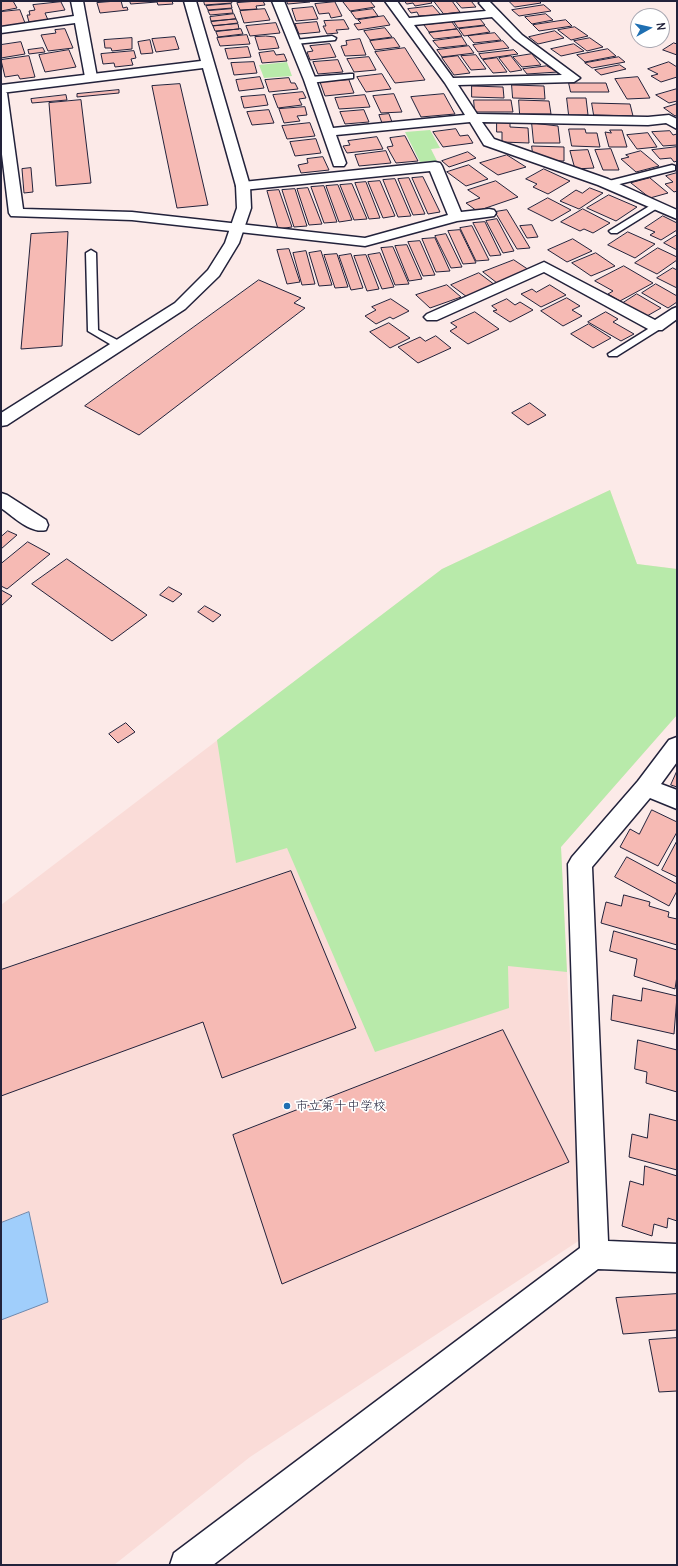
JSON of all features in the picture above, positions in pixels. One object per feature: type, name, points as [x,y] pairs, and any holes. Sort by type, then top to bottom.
[{"type":"street","points":[[77,1],[79,19],[91,77]]},
{"type":"street","points":[[1,421],[180,306],[214,273],[232,243],[244,208],[243,186],[190,1]]},
{"type":"street","points":[[278,1],[310,80],[339,163]]},
{"type":"street","points":[[391,1],[450,82],[489,142],[608,184],[677,215]]},
{"type":"street","points":[[450,82],[574,78],[518,37],[482,1]]},
{"type":"street","points":[[406,22],[495,13]]},
{"type":"street","points":[[1,30],[79,19]]},
{"type":"street","points":[[1,89],[209,64]]},
{"type":"street","points":[[1,93],[16,213],[132,216],[365,242],[456,217],[489,213]]},
{"type":"street","points":[[328,132],[473,118],[669,119],[677,125]]},
{"type":"street","points":[[243,186],[435,166],[456,217]]},
{"type":"street","points":[[432,317],[544,266],[656,327],[677,312]]},
{"type":"street","points":[[1,499],[39,525]]},
{"type":"street","points":[[594,1255],[580,864],[646,787],[677,746]]},
{"type":"street","points":[[646,787],[677,800]]},
{"type":"street","points":[[186,1565],[594,1255],[677,1258]]},
{"type":"lane","points":[[295,42],[332,38]]},
{"type":"lane","points":[[310,80],[350,76]]},
{"type":"lane","points":[[608,184],[672,168]]},
{"type":"lane","points":[[614,231],[656,205]]},
{"type":"lane","points":[[91,253],[93,331],[119,345]]},
{"type":"lane","points":[[613,354],[656,327]]},
{"type":"shaded area","name":"市立第十中学校","points":[[610,490],[637,564],[677,569],[677,715],[561,847],[580,1240],[250,1457],[114,1565],[1,1565],[1,905],[442,569]]},
{"type":"green space","points":[[287,62],[292,76],[264,78],[259,65]]},
{"type":"green space","points":[[430,130],[440,148],[431,149],[437,161],[420,162],[405,132]]},
{"type":"green space","points":[[610,490],[637,564],[677,569],[677,715],[561,847],[567,972],[508,966],[509,1008],[375,1052],[287,848],[236,863],[217,740],[442,569]]},
{"type":"water","points":[[29,1212],[48,1302],[1,1320],[1,1223]]},
{"type":"building","points":[[1,1],[13,1],[17,8],[1,11]]},
{"type":"building","points":[[121,1],[123,8],[127,7],[128,10],[100,13],[97,3]]},
{"type":"building","points":[[130,1],[172,1],[173,4],[158,5],[157,2],[131,4]]},
{"type":"building","points":[[204,1],[231,1],[232,3],[205,5]]},
{"type":"building","points":[[263,1],[265,5],[256,6],[257,9],[240,10],[237,3]]},
{"type":"building","points":[[287,1],[309,1],[310,2],[288,4]]},
{"type":"building","points":[[370,1],[375,7],[350,11],[343,2]]},
{"type":"building","points":[[405,1],[430,1],[432,3],[415,6],[413,3],[407,4]]},
{"type":"building","points":[[434,1],[452,1],[460,12],[444,14]]},
{"type":"building","points":[[456,1],[471,1],[476,7],[462,8]]},
{"type":"building","points":[[509,1],[539,1],[541,3],[515,7]]},
{"type":"building","points":[[61,2],[65,10],[45,13],[48,20],[29,22],[27,15],[30,15],[29,11],[35,10],[33,5]]},
{"type":"building","points":[[335,2],[342,16],[331,18],[329,13],[319,14],[315,4]]},
{"type":"building","points":[[231,4],[232,8],[208,10],[206,6]]},
{"type":"building","points":[[544,5],[551,11],[519,16],[512,10]]},
{"type":"building","points":[[433,6],[441,15],[419,16],[417,12],[411,13],[408,9]]},
{"type":"building","points":[[313,7],[318,19],[296,21],[292,9]]},
{"type":"building","points":[[232,9],[233,13],[210,15],[208,11]]},
{"type":"building","points":[[265,9],[270,20],[244,23],[240,11]]},
{"type":"building","points":[[373,9],[378,16],[356,19],[351,12]]},
{"type":"building","points":[[20,10],[25,23],[1,27],[1,12]]},
{"type":"building","points":[[234,14],[236,19],[211,21],[210,17]]},
{"type":"building","points":[[546,14],[553,20],[532,24],[525,17]]},
{"type":"building","points":[[384,16],[390,25],[358,30],[354,24],[361,23],[358,20]]},
{"type":"building","points":[[236,19],[238,23],[213,26],[211,22]]},
{"type":"building","points":[[480,19],[485,25],[458,28],[454,22]]},
{"type":"building","points":[[344,20],[349,29],[336,30],[338,33],[327,34],[323,26],[326,26],[324,21]]},
{"type":"building","points":[[566,20],[572,26],[539,31],[533,25]]},
{"type":"building","points":[[317,22],[320,32],[299,34],[295,24]]},
{"type":"building","points":[[452,22],[457,29],[429,32],[424,25]]},
{"type":"building","points":[[276,23],[280,33],[250,36],[246,26]]},
{"type":"building","points":[[238,24],[239,29],[215,31],[213,26]]},
{"type":"building","points":[[485,26],[490,32],[464,36],[459,29]]},
{"type":"building","points":[[575,27],[588,36],[571,40],[558,30]]},
{"type":"building","points":[[385,28],[392,37],[370,40],[364,31]]},
{"type":"building","points":[[65,29],[73,48],[48,51],[41,35],[56,33],[55,30]]},
{"type":"building","points":[[241,29],[243,34],[218,37],[216,32]]},
{"type":"building","points":[[457,29],[462,36],[434,39],[429,33]]},
{"type":"building","points":[[555,31],[564,38],[538,44],[529,37]]},
{"type":"building","points":[[495,33],[501,40],[474,43],[468,36]]},
{"type":"building","points":[[247,35],[250,44],[220,46],[217,38]]},
{"type":"building","points":[[175,37],[179,49],[156,52],[152,39]]},
{"type":"building","points":[[255,37],[275,37],[279,48],[259,50]]},
{"type":"building","points":[[462,37],[467,45],[439,48],[433,41]]},
{"type":"building","points":[[132,38],[132,49],[112,51],[111,48],[105,48],[104,40]]},
{"type":"building","points":[[394,38],[400,47],[375,50],[370,41]]},
{"type":"building","points":[[590,38],[603,47],[587,51],[574,41]]},
{"type":"building","points":[[360,39],[366,55],[345,56],[341,46],[347,45],[346,41]]},
{"type":"building","points":[[150,40],[153,53],[141,54],[138,42]]},
{"type":"building","points":[[503,41],[509,48],[478,52],[473,45]]},
{"type":"building","points":[[21,42],[25,54],[1,58],[1,45]]},
{"type":"building","points":[[674,43],[677,44],[677,55],[663,50],[670,48],[670,46]]},
{"type":"building","points":[[330,44],[336,57],[310,60],[307,52],[313,51],[310,46]]},
{"type":"building","points":[[574,44],[584,51],[561,56],[551,49]]},
{"type":"building","points":[[469,46],[474,53],[442,57],[437,50]]},
{"type":"building","points":[[248,47],[251,57],[228,59],[225,49]]},
{"type":"building","points":[[43,48],[45,52],[29,54],[28,50]]},
{"type":"building","points":[[405,48],[425,80],[395,83],[375,52]]},
{"type":"building","points":[[608,49],[616,56],[585,62],[577,55]]},
{"type":"building","points":[[69,50],[76,67],[45,72],[39,55]]},
{"type":"building","points":[[514,50],[518,54],[482,59],[479,54]]},
{"type":"building","points":[[134,51],[136,58],[131,59],[133,65],[115,67],[114,63],[103,64],[101,54]]},
{"type":"building","points":[[274,51],[276,55],[284,54],[287,61],[262,63],[259,53]]},
{"type":"building","points":[[532,54],[541,65],[522,67],[513,57]]},
{"type":"building","points":[[476,55],[486,69],[471,70],[461,56]]},
{"type":"building","points":[[29,56],[35,77],[20,79],[18,75],[5,77],[1,60]]},
{"type":"building","points":[[458,56],[470,73],[454,75],[442,58]]},
{"type":"building","points":[[511,56],[522,70],[510,72],[499,58]]},
{"type":"building","points":[[369,57],[376,70],[354,72],[347,59]]},
{"type":"building","points":[[619,57],[625,62],[592,68],[585,63]]},
{"type":"building","points":[[497,58],[507,72],[493,73],[483,60]]},
{"type":"building","points":[[338,60],[343,72],[318,74],[313,62]]},
{"type":"building","points":[[254,62],[257,73],[234,75],[231,63]]},
{"type":"building","points":[[669,62],[677,67],[677,77],[661,82],[651,76],[658,74],[648,69]]},
{"type":"building","points":[[620,65],[626,69],[601,75],[595,70]]},
{"type":"building","points":[[547,66],[558,72],[527,74],[523,69]]},
{"type":"building","points":[[382,74],[391,89],[366,92],[357,77]]},
{"type":"building","points":[[260,77],[264,88],[239,91],[236,80]]},
{"type":"building","points":[[638,77],[650,98],[627,99],[615,79]]},
{"type":"building","points":[[289,78],[291,83],[295,83],[298,89],[269,92],[265,80]]},
{"type":"building","points":[[349,80],[354,93],[325,96],[320,82]]},
{"type":"building","points":[[569,83],[606,83],[609,92],[571,92]]},
{"type":"building","points":[[180,84],[208,205],[177,208],[152,86]]},
{"type":"building","points":[[512,85],[544,86],[545,99],[513,98]]},
{"type":"building","points":[[472,86],[503,87],[504,98],[472,97]]},
{"type":"building","points":[[677,89],[677,101],[669,103],[656,95]]},
{"type":"building","points":[[119,90],[119,93],[77,97],[77,94]]},
{"type":"building","points":[[303,92],[306,98],[299,99],[302,105],[278,108],[273,95]]},
{"type":"building","points":[[394,94],[402,112],[381,113],[373,96]]},
{"type":"building","points":[[444,94],[455,114],[421,117],[411,97]]},
{"type":"building","points":[[66,95],[67,100],[32,103],[31,99]]},
{"type":"building","points":[[265,95],[268,105],[244,108],[241,97]]},
{"type":"building","points":[[365,95],[370,107],[339,109],[335,98]]},
{"type":"building","points":[[567,98],[586,98],[588,115],[569,115]]},
{"type":"building","points":[[81,100],[91,183],[56,186],[49,103]]},
{"type":"building","points":[[474,100],[511,100],[513,112],[475,112]]},
{"type":"building","points":[[519,100],[549,101],[551,114],[520,114]]},
{"type":"building","points":[[592,103],[630,104],[633,116],[594,115]]},
{"type":"building","points":[[677,104],[677,115],[675,116],[664,108]]},
{"type":"building","points":[[305,107],[307,115],[297,116],[300,121],[284,123],[279,109]]},
{"type":"building","points":[[269,110],[274,123],[252,125],[247,112]]},
{"type":"building","points":[[364,110],[369,122],[345,124],[340,112]]},
{"type":"building","points":[[389,114],[392,122],[382,123],[379,115]]},
{"type":"building","points":[[497,122],[510,123],[510,127],[528,128],[529,143],[502,142],[502,132],[497,132]]},
{"type":"building","points":[[310,123],[315,136],[287,139],[282,126]]},
{"type":"building","points":[[532,123],[558,126],[560,143],[534,143]]},
{"type":"building","points":[[456,129],[460,136],[468,135],[473,143],[443,147],[433,132]]},
{"type":"building","points":[[569,129],[585,129],[586,133],[597,133],[600,147],[572,146]]},
{"type":"building","points":[[610,130],[622,130],[627,147],[609,147],[605,132],[611,133]]},
{"type":"building","points":[[670,131],[673,135],[677,134],[677,145],[663,146],[652,132]]},
{"type":"building","points":[[648,133],[657,147],[637,149],[627,135]]},
{"type":"building","points":[[405,136],[418,161],[396,163],[387,147],[393,146],[390,138]]},
{"type":"building","points":[[377,137],[383,149],[347,153],[343,146],[350,145],[348,141]]},
{"type":"building","points":[[316,139],[321,153],[295,156],[290,142]]},
{"type":"building","points":[[532,146],[564,147],[564,161],[548,161],[547,157],[533,154]]},
{"type":"building","points":[[677,147],[677,161],[674,162],[671,158],[660,159],[652,150]]},
{"type":"building","points":[[611,149],[619,170],[603,170],[595,150]]},
{"type":"building","points":[[588,150],[594,168],[575,169],[570,151]]},
{"type":"building","points":[[386,151],[391,163],[359,166],[355,155]]},
{"type":"building","points":[[641,151],[659,166],[636,172],[621,159],[629,157],[626,155]]},
{"type":"building","points":[[468,152],[476,158],[449,167],[442,161]]},
{"type":"building","points":[[507,155],[526,167],[498,175],[480,163]]},
{"type":"building","points":[[323,157],[329,170],[301,173],[298,165],[308,163],[307,159]]},
{"type":"building","points":[[469,165],[488,179],[466,186],[447,172]]},
{"type":"building","points":[[31,168],[33,192],[24,193],[22,169]]},
{"type":"building","points":[[544,169],[570,181],[548,194],[533,187],[537,184],[526,179]]},
{"type":"building","points":[[677,173],[677,191],[674,192],[665,184],[673,182],[666,176]]},
{"type":"building","points":[[423,177],[440,212],[428,214],[412,178]]},
{"type":"building","points":[[409,178],[425,214],[413,215],[398,179]]},
{"type":"building","points":[[650,178],[668,193],[650,198],[631,183]]},
{"type":"building","points":[[395,179],[411,216],[398,217],[383,180]]},
{"type":"building","points":[[380,181],[395,216],[383,218],[368,182]]},
{"type":"building","points":[[496,181],[518,197],[477,211],[466,203],[480,198],[468,190]]},
{"type":"building","points":[[366,182],[380,218],[369,219],[355,183]]},
{"type":"building","points":[[352,184],[367,219],[354,220],[340,185]]},
{"type":"building","points":[[338,185],[352,220],[339,222],[326,186]]},
{"type":"building","points":[[324,186],[337,222],[324,223],[311,187]]},
{"type":"building","points":[[308,188],[322,224],[309,225],[297,189]]},
{"type":"building","points":[[590,188],[603,193],[579,209],[560,201],[576,190],[582,193]]},
{"type":"building","points":[[295,189],[307,226],[294,227],[282,190]]},
{"type":"building","points":[[279,190],[292,227],[278,229],[267,191]]},
{"type":"building","points":[[609,195],[637,207],[616,221],[587,208]]},
{"type":"building","points":[[548,198],[571,210],[552,221],[528,209]]},
{"type":"building","points":[[583,209],[610,223],[593,233],[584,229],[580,231],[561,222]]},
{"type":"building","points":[[507,210],[530,248],[517,249],[495,212]]},
{"type":"building","points":[[663,216],[677,223],[677,230],[661,240],[650,235],[655,232],[645,228]]},
{"type":"building","points":[[497,219],[514,251],[503,253],[486,221]]},
{"type":"building","points":[[485,222],[501,255],[490,256],[473,223]]},
{"type":"building","points":[[532,225],[538,237],[527,238],[520,226]]},
{"type":"building","points":[[472,226],[489,260],[476,261],[460,228]]},
{"type":"building","points":[[460,230],[476,263],[463,264],[448,231]]},
{"type":"building","points":[[68,232],[62,346],[21,349],[31,234]]},
{"type":"building","points":[[628,232],[655,244],[635,258],[608,245]]},
{"type":"building","points":[[446,234],[462,267],[451,268],[435,236]]},
{"type":"building","points":[[677,235],[677,250],[664,243]]},
{"type":"building","points":[[435,238],[450,271],[436,272],[422,239]]},
{"type":"building","points":[[573,239],[592,251],[567,262],[548,250]]},
{"type":"building","points":[[420,241],[435,275],[423,276],[408,242]]},
{"type":"building","points":[[407,245],[422,279],[409,281],[395,246]]},
{"type":"building","points":[[393,247],[409,284],[395,285],[381,248]]},
{"type":"building","points":[[658,248],[677,257],[677,260],[657,274],[635,263]]},
{"type":"building","points":[[289,249],[300,282],[287,284],[277,250]]},
{"type":"building","points":[[306,251],[315,284],[302,285],[293,253]]},
{"type":"building","points":[[321,251],[332,285],[319,286],[309,253]]},
{"type":"building","points":[[380,253],[394,287],[382,289],[368,255]]},
{"type":"building","points":[[596,253],[615,266],[591,276],[572,263]]},
{"type":"building","points":[[337,254],[348,287],[335,288],[324,255]]},
{"type":"building","points":[[351,254],[363,288],[351,290],[339,256]]},
{"type":"building","points":[[366,255],[379,289],[367,291],[354,256]]},
{"type":"building","points":[[514,260],[529,270],[497,283],[483,272]]},
{"type":"building","points":[[624,266],[653,283],[620,301],[608,294],[613,291],[595,281]]},
{"type":"building","points":[[673,268],[677,270],[677,288],[657,278]]},
{"type":"building","points":[[479,273],[495,285],[467,297],[451,285]]},
{"type":"building","points":[[259,280],[301,298],[294,303],[305,308],[139,435],[85,406]]},
{"type":"building","points":[[656,284],[677,296],[677,302],[668,308],[642,293]]},
{"type":"building","points":[[447,285],[461,297],[430,308],[416,295]]},
{"type":"building","points":[[550,285],[566,295],[541,307],[521,294],[532,289],[536,292]]},
{"type":"building","points":[[637,294],[661,308],[647,316],[623,303]]},
{"type":"building","points":[[567,298],[580,306],[572,310],[582,316],[563,326],[541,311]]},
{"type":"building","points":[[391,299],[409,311],[393,319],[390,317],[376,324],[365,316],[376,310],[372,307]]},
{"type":"building","points":[[507,299],[515,305],[520,302],[533,310],[510,322],[493,311],[497,310],[492,306]]},
{"type":"building","points":[[475,312],[499,329],[468,344],[450,331],[457,327],[451,323]]},
{"type":"building","points":[[606,312],[618,319],[613,322],[634,334],[621,341],[588,322]]},
{"type":"building","points":[[389,323],[410,338],[390,348],[370,332]]},
{"type":"building","points":[[589,324],[611,338],[593,348],[571,334]]},
{"type":"building","points":[[436,336],[451,348],[418,363],[398,347],[420,337],[425,341]]},
{"type":"building","points":[[530,403],[546,415],[528,425],[512,413]]},
{"type":"building","points":[[8,531],[17,535],[1,549],[1,537]]},
{"type":"building","points":[[28,542],[50,554],[7,589],[1,586],[1,564]]},
{"type":"building","points":[[67,559],[147,615],[112,641],[32,584]]},
{"type":"building","points":[[169,587],[182,594],[173,602],[160,595]]},
{"type":"building","points":[[1,590],[12,596],[1,606]]},
{"type":"building","points":[[205,606],[221,615],[213,622],[198,612]]},
{"type":"building","points":[[126,723],[135,732],[118,743],[109,734]]},
{"type":"building","points":[[677,771],[677,787],[671,785]]},
{"type":"building","points":[[652,810],[677,822],[677,832],[658,866],[620,847],[630,829],[639,834]]},
{"type":"building","points":[[677,841],[677,877],[662,870]]},
{"type":"building","points":[[627,857],[677,884],[677,891],[669,906],[615,877]]},
{"type":"building","points":[[291,871],[356,1028],[222,1078],[203,1022],[1,1096],[1,970]]},
{"type":"building","points":[[624,895],[650,902],[649,906],[669,912],[668,917],[677,919],[677,945],[601,923],[606,902],[621,906]]},
{"type":"building","points":[[614,931],[677,950],[677,976],[675,989],[634,976],[637,959],[610,951]]},
{"type":"building","points":[[643,988],[677,996],[674,1034],[611,1020],[613,995],[641,1001]]},
{"type":"building","points":[[503,1030],[569,1162],[282,1284],[233,1135]]},
{"type":"building","points":[[638,1040],[677,1050],[677,1092],[646,1083],[647,1072],[635,1069]]},
{"type":"building","points":[[650,1114],[677,1121],[677,1170],[629,1157],[632,1134],[647,1138]]},
{"type":"building","points":[[645,1166],[677,1176],[677,1221],[668,1218],[667,1228],[654,1224],[652,1236],[622,1226],[630,1181],[643,1185]]},
{"type":"building","points":[[677,1294],[677,1330],[623,1334],[616,1298]]},
{"type":"building","points":[[677,1338],[677,1391],[659,1392],[649,1340]]},
{"type":"place","name":"市立第十中学校","points":[[287,1106]]}]
